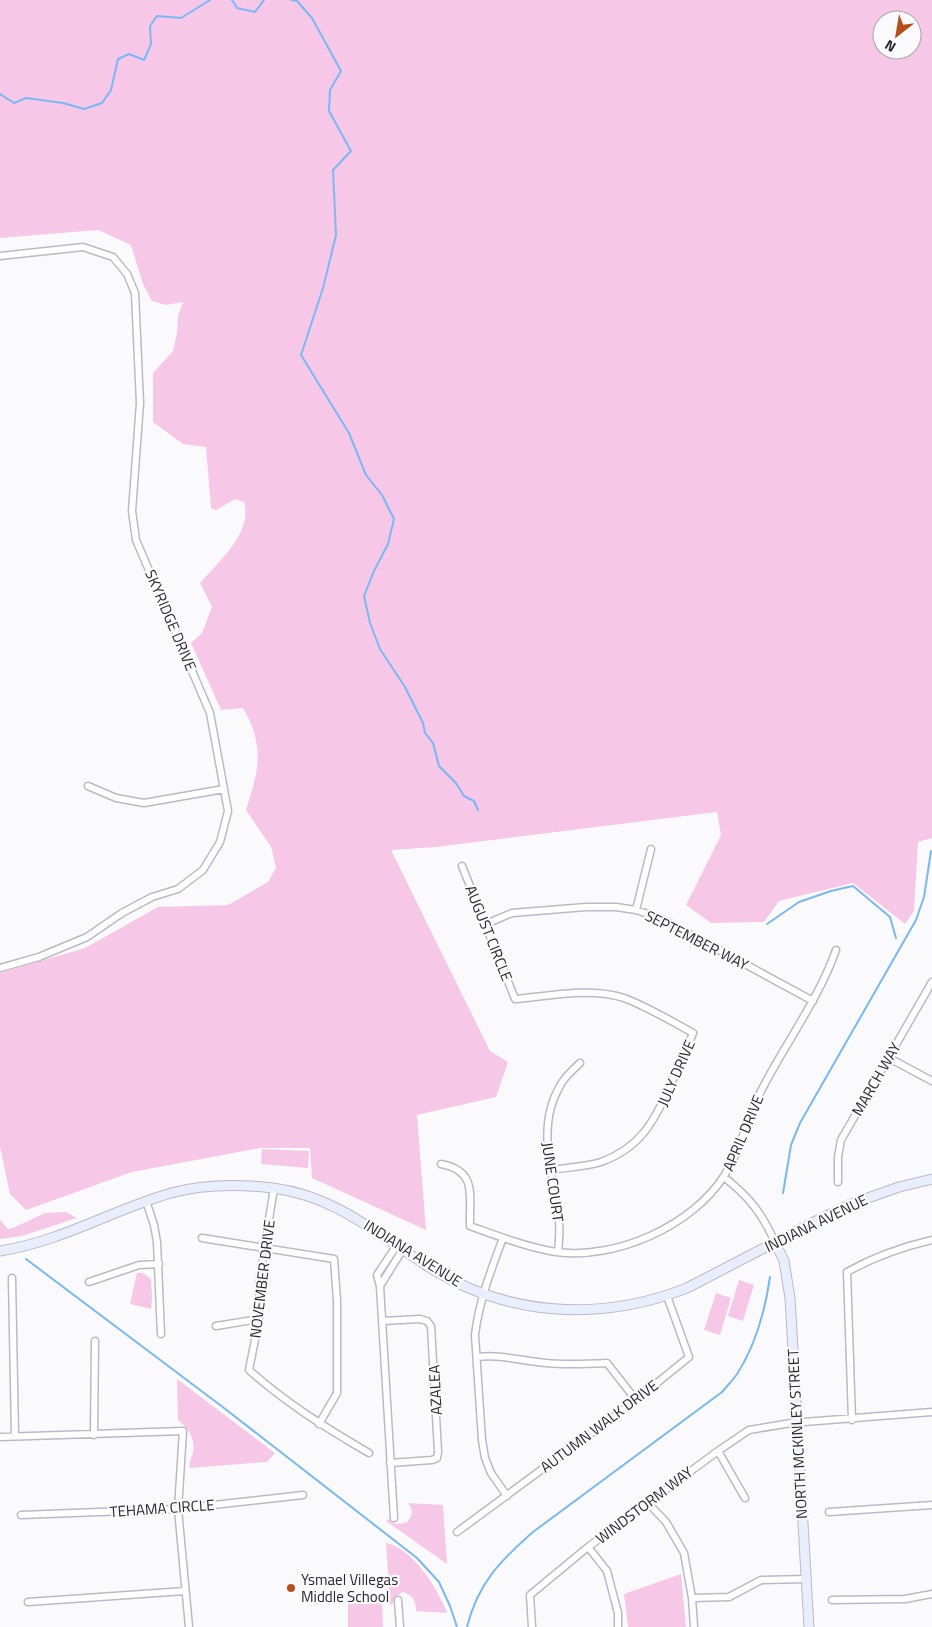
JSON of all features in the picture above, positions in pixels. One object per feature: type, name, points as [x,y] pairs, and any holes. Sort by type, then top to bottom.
[{"type":"street","name":"SKYRIDGE DRIVE","points":[[0,256],[83,247],[113,257],[127,274],[135,293],[140,403],[132,511],[136,540],[210,713],[228,811],[220,842],[203,870],[178,889],[152,897],[122,913],[87,938],[39,957],[0,968]]},
{"type":"street","points":[[88,786],[116,798],[144,803],[224,789]]},
{"type":"street","points":[[636,910],[650,849]]},
{"type":"street","name":"AUGUST CIRCLE","points":[[462,866],[515,999]]},
{"type":"street","name":"SEPTEMBER WAY","points":[[486,924],[512,913],[529,910],[586,907],[616,907],[636,910],[660,918],[813,1001]]},
{"type":"street","name":"APRIL DRIVE","points":[[441,1164],[458,1169],[469,1183],[470,1226],[503,1238],[558,1252],[586,1252],[612,1249],[659,1232],[686,1216],[706,1200],[724,1177],[738,1151],[760,1093],[829,972],[836,950]]},
{"type":"street","name":"MARCH WAY","points":[[838,1182],[838,1157],[842,1140],[932,982]]},
{"type":"street","name":"JULY DRIVE","points":[[515,999],[598,993],[622,998],[642,1006],[693,1033],[658,1113],[647,1131],[634,1144],[617,1155],[599,1162],[552,1170]]},
{"type":"street","points":[[889,1058],[932,1081]]},
{"type":"street","name":"JUNE COURT","points":[[558,1252],[559,1223],[552,1170],[546,1143],[547,1122],[552,1101],[560,1084],[580,1062]]},
{"type":"street","points":[[724,1177],[744,1192],[754,1205],[775,1242]]},
{"type":"street","name":"INDIANA AVENUE","points":[[0,1251],[41,1242],[173,1192],[215,1186],[241,1185],[274,1188],[301,1194],[339,1209],[362,1221],[446,1277],[483,1293],[525,1305],[575,1311],[619,1308],[667,1296],[687,1288],[816,1221],[876,1194],[932,1179]]},
{"type":"street","name":"NOVEMBER DRIVE","points":[[274,1188],[259,1282],[259,1319],[249,1370],[286,1401],[319,1424]]},
{"type":"street","points":[[146,1201],[154,1225],[159,1264],[161,1334]]},
{"type":"street","points":[[202,1238],[334,1259],[337,1300],[337,1393],[319,1424],[369,1453]]},
{"type":"street","points":[[503,1238],[483,1293],[475,1335],[482,1440],[485,1458],[507,1496]]},
{"type":"street","points":[[852,1420],[847,1272],[872,1258],[912,1244],[932,1240]]},
{"type":"street","name":"NORTH MCKINLEY STREET","points":[[775,1242],[784,1261],[790,1298],[809,1627]]},
{"type":"street","points":[[394,1518],[380,1286],[377,1275],[400,1247]]},
{"type":"street","points":[[380,1286],[390,1270],[400,1247]]},
{"type":"street","points":[[89,1282],[139,1265],[159,1264]]},
{"type":"street","points":[[383,1266],[390,1270]]},
{"type":"street","points":[[12,1278],[15,1436]]},
{"type":"street","name":"AUTUMN WALK DRIVE","points":[[457,1532],[636,1400],[689,1357],[667,1296]]},
{"type":"street","points":[[216,1326],[259,1319]]},
{"type":"street","name":"AZALEA","points":[[382,1321],[420,1319],[430,1323],[435,1394],[437,1458],[432,1460],[390,1462]]},
{"type":"street","points":[[94,1435],[95,1341]]},
{"type":"street","points":[[477,1357],[502,1356],[545,1363],[584,1364],[607,1362],[636,1400]]},
{"type":"street","name":"WINDSTORM WAY","points":[[532,1627],[530,1595],[588,1547],[718,1451],[750,1430],[797,1423],[932,1412]]},
{"type":"street","points":[[0,1437],[94,1435],[183,1430],[178,1509],[189,1627]]},
{"type":"street","points":[[718,1451],[745,1498]]},
{"type":"street","name":"TEHAMA CIRCLE","points":[[21,1515],[178,1509],[304,1495]]},
{"type":"street","points":[[648,1503],[666,1522],[684,1553],[692,1598],[694,1627]]},
{"type":"street","points":[[830,1512],[932,1505]]},
{"type":"street","points":[[588,1547],[607,1571],[618,1613],[618,1627]]},
{"type":"street","points":[[692,1598],[729,1597],[761,1580],[806,1579]]},
{"type":"street","points":[[28,1602],[185,1591]]},
{"type":"street","points":[[832,1600],[905,1599],[932,1594]]},
{"type":"street","points":[[398,1600],[400,1627]]},
{"type":"shaded area","points":[[0,0],[932,0],[932,838],[918,842],[914,911],[905,924],[853,883],[779,901],[764,922],[711,923],[686,905],[721,835],[717,812],[436,847],[391,850],[490,1051],[508,1062],[496,1097],[417,1115],[426,1230],[312,1178],[310,1148],[260,1148],[132,1172],[26,1210],[10,1194],[0,1147],[0,973],[85,948],[158,907],[228,905],[268,882],[276,868],[271,847],[246,810],[257,770],[258,758],[255,734],[243,708],[221,710],[191,643],[202,633],[212,607],[200,583],[239,536],[245,514],[244,502],[235,499],[216,510],[211,508],[206,447],[183,444],[153,422],[153,373],[173,351],[178,316],[183,302],[166,305],[152,301],[143,284],[131,245],[98,230],[0,238]]},
{"type":"shaded area","points":[[262,1149],[309,1151],[308,1168],[261,1164]]},
{"type":"shaded area","points":[[66,1212],[77,1218],[22,1236],[0,1239],[0,1220],[8,1229],[45,1213]]},
{"type":"shaded area","points":[[137,1273],[143,1273],[151,1279],[151,1309],[130,1304]]},
{"type":"shaded area","points":[[739,1280],[754,1285],[743,1321],[728,1316]]},
{"type":"shaded area","points":[[716,1293],[731,1298],[720,1335],[704,1330]]},
{"type":"shaded area","points":[[177,1379],[275,1453],[267,1462],[190,1468],[194,1447],[188,1430],[178,1420]]},
{"type":"shaded area","points":[[408,1503],[443,1505],[447,1564],[386,1521],[388,1519],[397,1524],[407,1522],[412,1512]]},
{"type":"shaded area","points":[[386,1543],[396,1546],[415,1561],[431,1582],[447,1613],[416,1611],[413,1599],[403,1592],[396,1596],[392,1605],[390,1604]]},
{"type":"shaded area","points":[[681,1574],[686,1627],[628,1627],[624,1594]]},
{"type":"shaded area","points":[[348,1598],[382,1601],[383,1627],[348,1627]]},
{"type":"waterway","points":[[0,94],[14,103],[26,98],[63,103],[84,109],[102,103],[111,90],[118,59],[129,54],[144,60],[151,44],[150,26],[157,16],[181,18],[210,0]]},
{"type":"waterway","points":[[232,0],[237,8],[255,12],[264,0]]},
{"type":"waterway","points":[[291,0],[297,1],[312,18],[341,71],[330,90],[329,111],[351,151],[333,170],[336,235],[323,288],[301,355],[349,433],[366,475],[382,495],[394,519],[388,544],[364,596],[370,623],[380,649],[405,687],[423,723],[425,733],[433,743],[439,766],[456,783],[464,796],[474,801],[478,810]]},
{"type":"waterway","points":[[783,1193],[791,1145],[800,1123],[916,920],[924,897],[931,851]]},
{"type":"waterway","points":[[767,924],[799,902],[853,886],[890,917],[896,938]]},
{"type":"waterway","points":[[26,1259],[224,1408],[417,1558],[439,1582],[457,1627]]},
{"type":"waterway","points":[[467,1627],[477,1598],[484,1585],[501,1563],[521,1543],[533,1532],[722,1392],[730,1383],[737,1374],[754,1340],[762,1315],[770,1277]]},
{"type":"place","name":"Ysmael Villegas Middle School","points":[[291,1588]]}]
